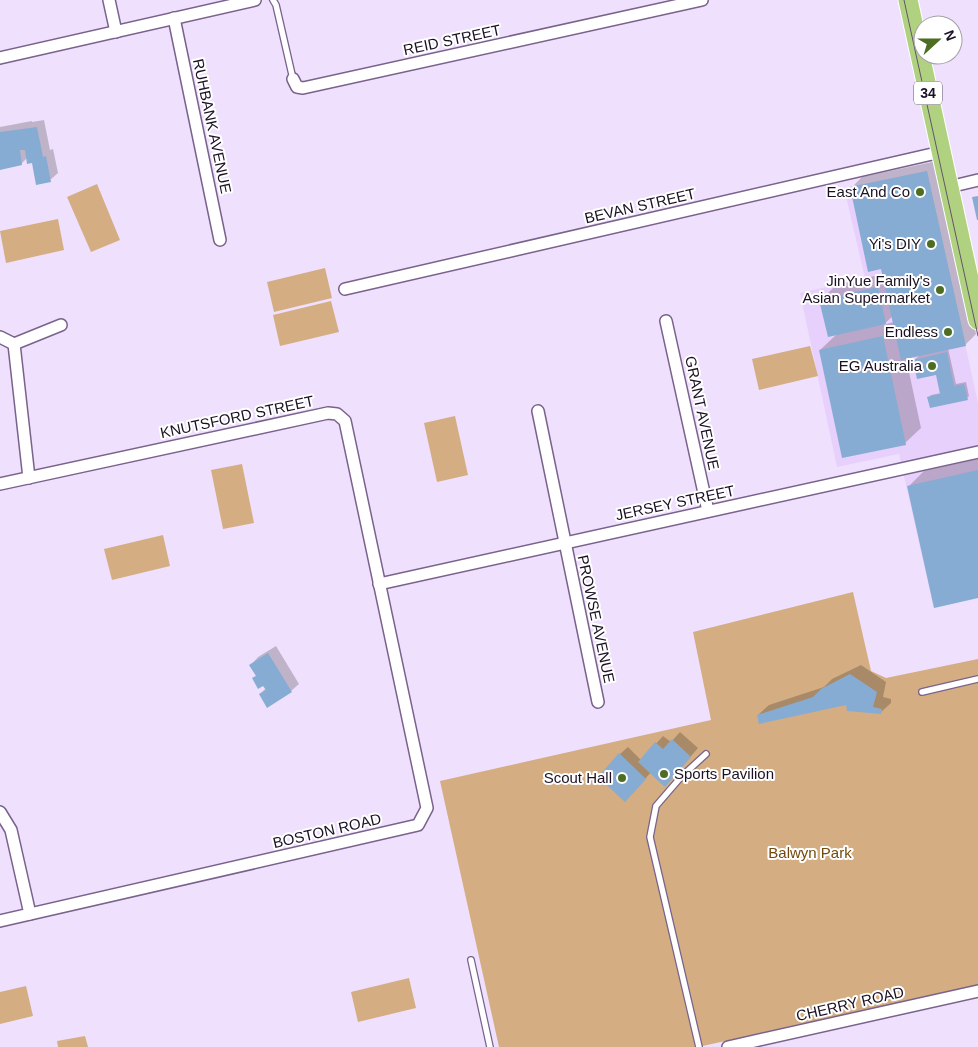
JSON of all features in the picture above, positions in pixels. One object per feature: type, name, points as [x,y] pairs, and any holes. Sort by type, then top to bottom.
[{"type":"main road","name":"34","points":[[908,0],[978,320]]},
{"type":"street","points":[[109,0],[116,32]]},
{"type":"street","points":[[0,58],[255,0]]},
{"type":"street","name":"REID STREET","points":[[293,79],[297,87],[303,88],[702,0]]},
{"type":"street","name":"RUHBANK AVENUE","points":[[174,18],[220,240]]},
{"type":"street","name":"BEVAN STREET","points":[[345,289],[941,152]]},
{"type":"street","points":[[949,187],[978,180]]},
{"type":"street","name":"GRANT AVENUE","points":[[666,321],[708,511]]},
{"type":"street","points":[[0,337],[14,344],[61,325]]},
{"type":"street","points":[[14,344],[29,478]]},
{"type":"street","name":"PROWSE AVENUE","points":[[538,411],[598,702]]},
{"type":"street","name":"KNUTSFORD STREET","points":[[0,484],[328,413],[337,414],[345,421],[379,584]]},
{"type":"street","name":"JERSEY STREET","points":[[379,584],[978,452]]},
{"type":"street","name":"BOSTON ROAD","points":[[0,921],[418,825],[427,808],[379,584]]},
{"type":"street","points":[[0,812],[10,830],[30,914]]},
{"type":"street","name":"CHERRY ROAD","points":[[728,1047],[978,991]]},
{"type":"lane","name":"REID STREET","points":[[273,0],[276,5],[293,79]]},
{"type":"lane","points":[[922,692],[978,679]]},
{"type":"lane","points":[[699,1047],[650,837],[656,806],[681,777],[706,754]]},
{"type":"lane","points":[[471,960],[490,1047]]},
{"type":"shaded area","points":[[927,171],[978,403],[978,598],[934,608],[899,454],[837,467],[800,293],[865,278],[844,188]]},
{"type":"green space","points":[[97,184],[120,240],[91,252],[67,197]]},
{"type":"green space","points":[[58,219],[64,250],[6,263],[0,231]]},
{"type":"green space","points":[[325,268],[332,298],[274,312],[267,282]]},
{"type":"green space","points":[[331,301],[339,332],[280,346],[273,315]]},
{"type":"green space","points":[[810,346],[818,376],[759,390],[752,359]]},
{"type":"green space","points":[[455,416],[468,475],[437,482],[424,423]]},
{"type":"green space","points":[[242,464],[254,523],[223,529],[211,470]]},
{"type":"green space","points":[[163,535],[170,566],[112,580],[104,549]]},
{"type":"green space","name":"Balwyn Park","points":[[853,592],[871,671],[886,678],[978,659],[978,985],[698,1047],[499,1047],[440,781],[711,720],[693,632]]},
{"type":"green space","points":[[409,978],[416,1008],[358,1022],[351,992]]},
{"type":"green space","points":[[26,986],[33,1016],[0,1024],[0,992]]},
{"type":"green space","points":[[85,1036],[88,1047],[58,1047],[57,1041]]},
{"type":"building","points":[[37,127],[43,157],[46,156],[51,182],[36,185],[32,163],[27,164],[25,150],[20,150],[22,165],[0,170],[0,132]]},
{"type":"building","points":[[927,171],[966,346],[901,360],[881,269],[868,272],[850,187]]},
{"type":"building","points":[[978,196],[978,220],[977,220],[972,197]]},
{"type":"building","points":[[878,287],[886,324],[828,337],[819,300]]},
{"type":"building","points":[[883,336],[906,445],[842,458],[819,350]]},
{"type":"building","points":[[947,352],[954,386],[964,384],[968,400],[930,408],[927,397],[940,394],[936,375],[917,379],[913,360]]},
{"type":"building","points":[[978,470],[978,598],[934,608],[907,486]]},
{"type":"building","points":[[268,653],[292,692],[267,708],[259,694],[266,690],[263,686],[258,689],[252,678],[256,676],[249,665]]},
{"type":"building","points":[[850,674],[877,692],[873,707],[882,709],[881,714],[847,711],[846,705],[759,724],[757,715],[813,697],[821,689]]},
{"type":"building","name":"Sports Pavilion","points":[[672,739],[691,757],[665,787],[638,762],[655,742],[663,749]]},
{"type":"building","name":"Scout Hall","points":[[619,753],[646,779],[625,802],[598,777]]},
{"type":"tram line","points":[[904,0],[978,336]]},
{"type":"place","name":"East And Co","points":[[920,192]]},
{"type":"place","name":"Yi's DIY","points":[[931,244]]},
{"type":"place","name":"JinYue Family's Asian Supermarket","points":[[940,290]]},
{"type":"place","name":"Endless","points":[[948,332]]},
{"type":"place","name":"EG Australia","points":[[932,366]]},
{"type":"place","name":"Sports Pavilion","points":[[664,774]]},
{"type":"place","name":"Scout Hall","points":[[622,778]]}]
